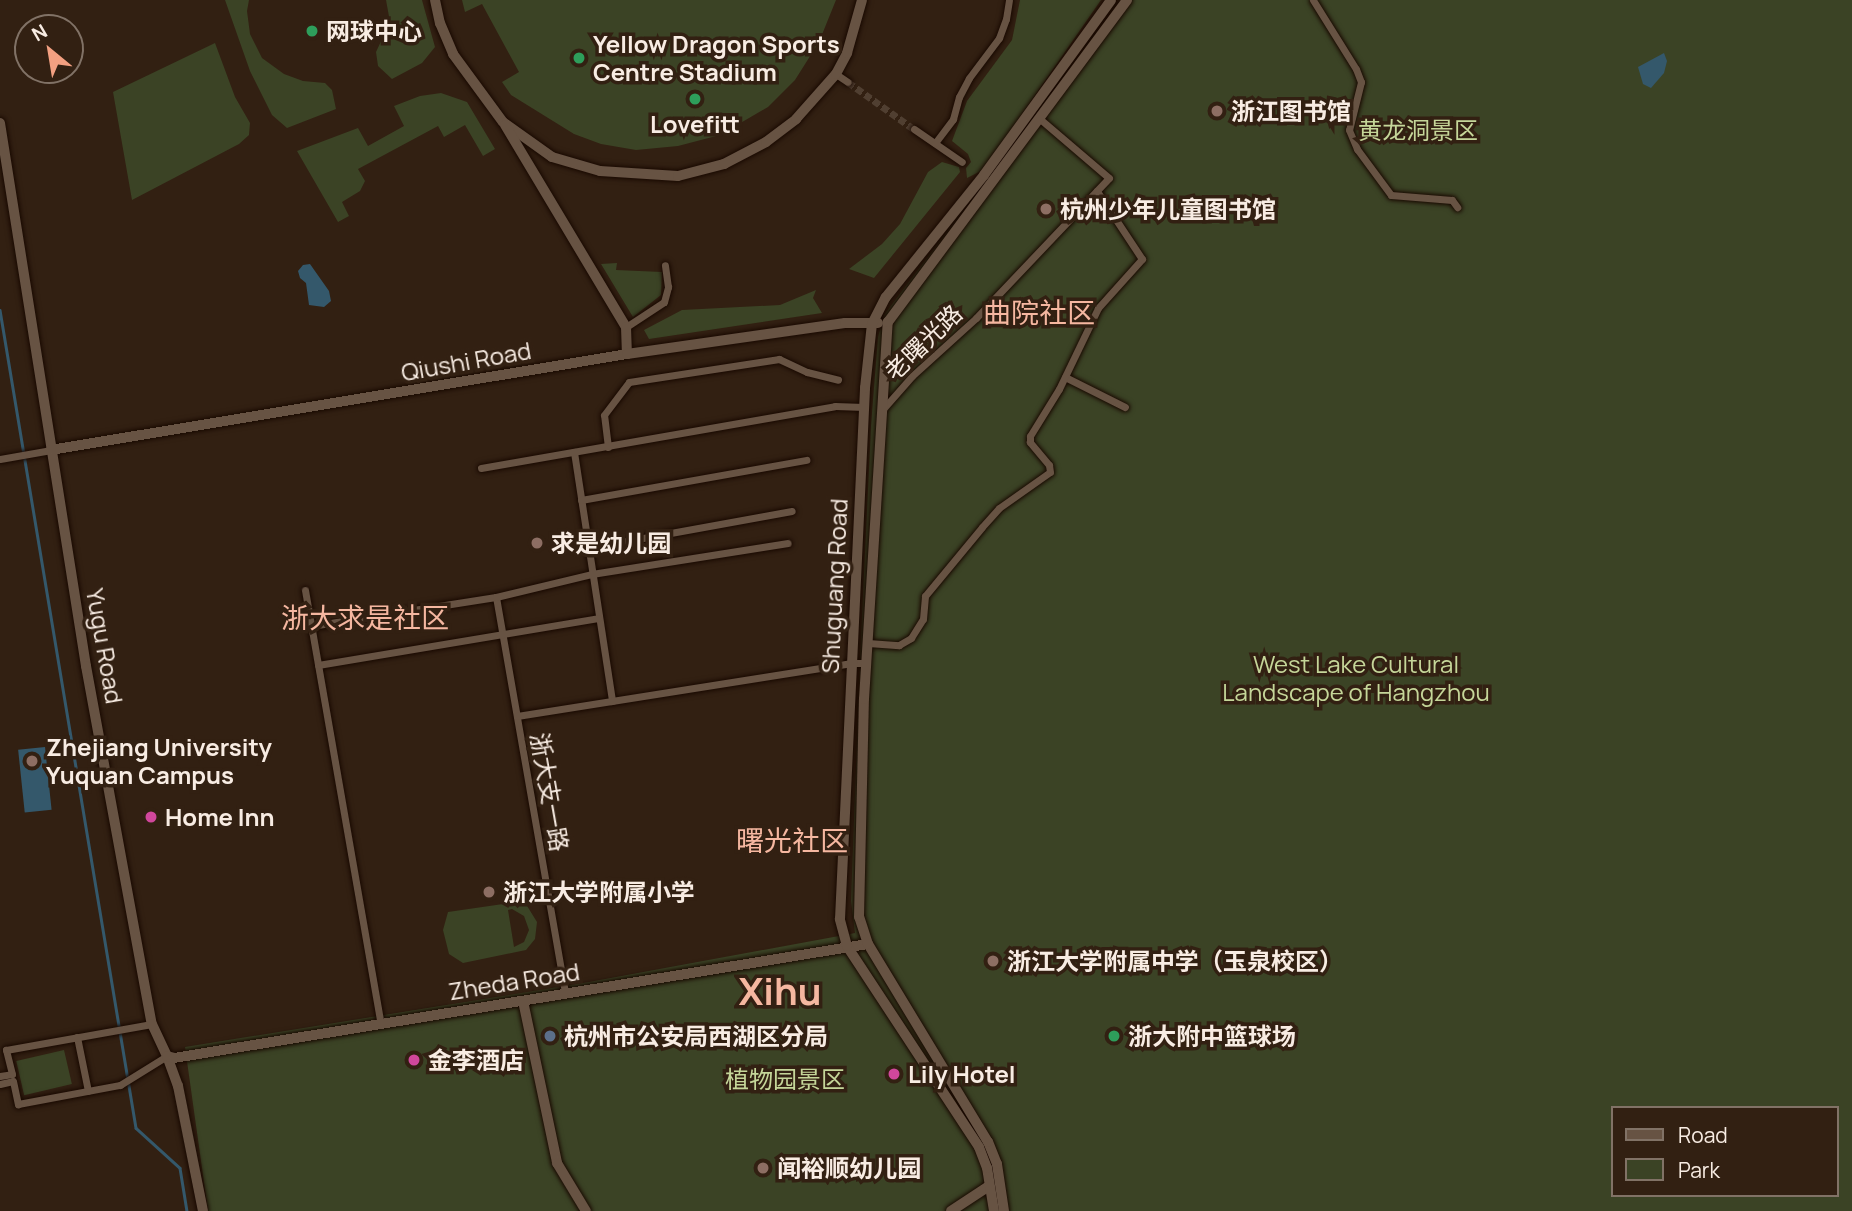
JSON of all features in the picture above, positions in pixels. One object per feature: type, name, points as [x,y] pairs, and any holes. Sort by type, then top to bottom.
[{"type":"main road","name":"Shuguang Road","points":[[994,1211],[983,1158],[968,1128],[847,946],[840,919],[864,407],[872,324],[886,296],[984,175],[1111,0]]},
{"type":"main road","points":[[888,322],[1041,120],[1127,0]]},
{"type":"main road","name":"Yugu Road","points":[[0,123],[86,666],[152,1024],[167,1056]]},
{"type":"main road","name":"Shuguang Road","points":[[888,322],[867,663],[859,917],[868,944],[988,1142],[997,1164],[1004,1211]]},
{"type":"main road","name":"Qiushi Road","points":[[51,450],[627,354],[845,323],[888,322]]},
{"type":"main road","name":"Zheda Road","points":[[167,1056],[174,1058],[868,944]]},
{"type":"street","points":[[435,0],[440,23],[453,54],[503,122],[626,327],[627,354]]},
{"type":"street","points":[[503,122],[552,157],[600,171],[678,176],[724,164],[766,142],[796,119],[836,74],[847,52],[862,0]]},
{"type":"street","points":[[935,143],[953,119],[959,97],[969,78],[999,38],[1009,0]]},
{"type":"street","points":[[1313,0],[1356,69],[1361,82],[1349,130],[1357,149],[1391,195],[1447,199],[1457,206]]},
{"type":"street","points":[[836,74],[848,82]]},
{"type":"street","name":"老曙光路","points":[[881,412],[912,376],[976,318],[1109,178],[1041,120]]},
{"type":"street","points":[[914,129],[962,162]]},
{"type":"street","points":[[868,643],[899,645],[911,638],[923,619],[925,596],[999,508],[1050,472],[1049,465],[1030,442],[1030,436],[1065,377],[1098,308],[1142,259],[1097,191]]},
{"type":"street","points":[[626,327],[657,309],[666,295],[665,265]]},
{"type":"street","points":[[608,447],[604,415],[629,382],[779,359],[807,372],[838,380]]},
{"type":"street","points":[[1065,377],[1125,407]]},
{"type":"street","points":[[481,468],[835,406],[864,407]]},
{"type":"street","points":[[1,459],[51,450]]},
{"type":"street","points":[[574,452],[612,701]]},
{"type":"street","points":[[581,500],[806,460]]},
{"type":"street","points":[[588,548],[792,511]]},
{"type":"street","points":[[311,626],[496,597],[592,574],[788,543]]},
{"type":"street","points":[[305,590],[381,1024]]},
{"type":"street","name":"浙大支一路","points":[[496,597],[565,994]]},
{"type":"street","points":[[318,665],[598,618]]},
{"type":"street","points":[[517,716],[852,663],[867,663]]},
{"type":"street","points":[[523,1001],[557,1163],[586,1211]]},
{"type":"street","points":[[152,1024],[6,1050],[18,1104],[123,1084],[167,1056]]},
{"type":"street","points":[[77,1038],[88,1091]]},
{"type":"street","name":"Yugu Road","points":[[167,1056],[178,1086],[203,1211]]},
{"type":"street","points":[[0,1076],[12,1077]]},
{"type":"street","points":[[0,1084],[12,1077]]},
{"type":"street","points":[[951,1211],[989,1186]]},
{"type":"green space","points":[[225,0],[249,0],[247,11],[250,34],[262,58],[284,74],[303,81],[325,83],[332,90],[336,109],[287,128],[272,115],[250,71]]},
{"type":"green space","points":[[386,0],[422,0],[435,47],[422,63],[392,79],[378,66],[376,52],[390,22]]},
{"type":"green space","points":[[462,0],[836,0],[819,42],[795,80],[768,107],[720,135],[678,146],[636,150],[601,144],[574,134],[511,95],[502,82],[519,72],[482,4],[465,12]]},
{"type":"green space","points":[[1020,0],[1101,0],[983,170],[967,178],[966,168],[971,162],[968,154],[952,141],[967,101],[1012,40]]},
{"type":"green space","name":"West Lake Cultural Landscape of Hangzhou","points":[[1121,0],[1852,0],[1852,1211],[208,1211],[185,1047],[589,982],[855,933],[851,901],[860,658],[878,337],[884,315]]},
{"type":"green space","points":[[215,43],[235,97],[250,123],[249,135],[239,144],[132,200],[113,92]]},
{"type":"green space","points":[[441,93],[467,102],[495,149],[483,156],[465,125],[444,137],[438,126],[358,169],[365,181],[360,191],[342,202],[349,216],[338,222],[297,151],[358,128],[368,146],[404,126],[394,106],[420,96]]},
{"type":"green space","points":[[942,162],[959,167],[960,172],[874,278],[849,269],[882,244],[900,224],[928,172]]},
{"type":"green space","points":[[617,263],[616,270],[662,272],[661,295],[633,317],[601,264]]},
{"type":"green space","points":[[816,290],[813,298],[822,313],[649,339],[644,330],[682,310],[780,305]]},
{"type":"green space","points":[[524,901],[537,922],[535,939],[526,950],[463,963],[449,954],[443,930],[448,912]],"holes":[[[512,909],[524,916],[529,930],[524,942],[514,947],[508,910]]]},
{"type":"green space","points":[[64,1050],[72,1084],[24,1095],[16,1061]]},
{"type":"water","points":[[1664,53],[1667,61],[1664,73],[1651,88],[1643,84],[1638,67]]},
{"type":"water","points":[[310,264],[329,291],[331,301],[324,307],[309,305],[306,283],[300,278],[298,271],[303,265]]},
{"type":"water","points":[[45,747],[52,810],[25,812],[18,750]]},
{"type":"waterway","points":[[0,310],[136,1128],[180,1168],[187,1211]]},
{"type":"tunnel","points":[[848,82],[914,129]]},
{"type":"place","name":"网球中心","points":[[312,31]]},
{"type":"place","name":"Yellow Dragon Sports Centre Stadium","points":[[579,58]]},
{"type":"place","name":"Lovefitt","points":[[695,99]]},
{"type":"place","name":"浙江图书馆","points":[[1217,111]]},
{"type":"place","name":"杭州少年儿童图书馆","points":[[1046,209]]},
{"type":"place","name":"求是幼儿园","points":[[537,543]]},
{"type":"place","name":"Zhejiang University Yuquan Campus","points":[[32,761]]},
{"type":"place","name":"Home Inn","points":[[151,817]]},
{"type":"place","name":"浙江大学附属小学","points":[[489,892]]},
{"type":"place","name":"浙江大学附属中学（玉泉校区）","points":[[993,961]]},
{"type":"place","name":"杭州市公安局西湖区分局","points":[[550,1036]]},
{"type":"place","name":"浙大附中篮球场","points":[[1114,1036]]},
{"type":"place","name":"金李酒店","points":[[414,1060]]},
{"type":"place","name":"Lily Hotel","points":[[894,1074]]},
{"type":"place","name":"闻裕顺幼儿园","points":[[763,1168]]},
{"type":"district","name":"曲院社区","points":[[1039,312]]},
{"type":"district","name":"浙大求是社区","points":[[365,617]]},
{"type":"district","name":"曙光社区","points":[[792,840]]},
{"type":"district","name":"Xihu","points":[[780,991]]},
{"type":"park label","name":"黄龙洞景区","points":[[1418,130]]},
{"type":"park label","name":"植物园景区","points":[[785,1079]]}]
